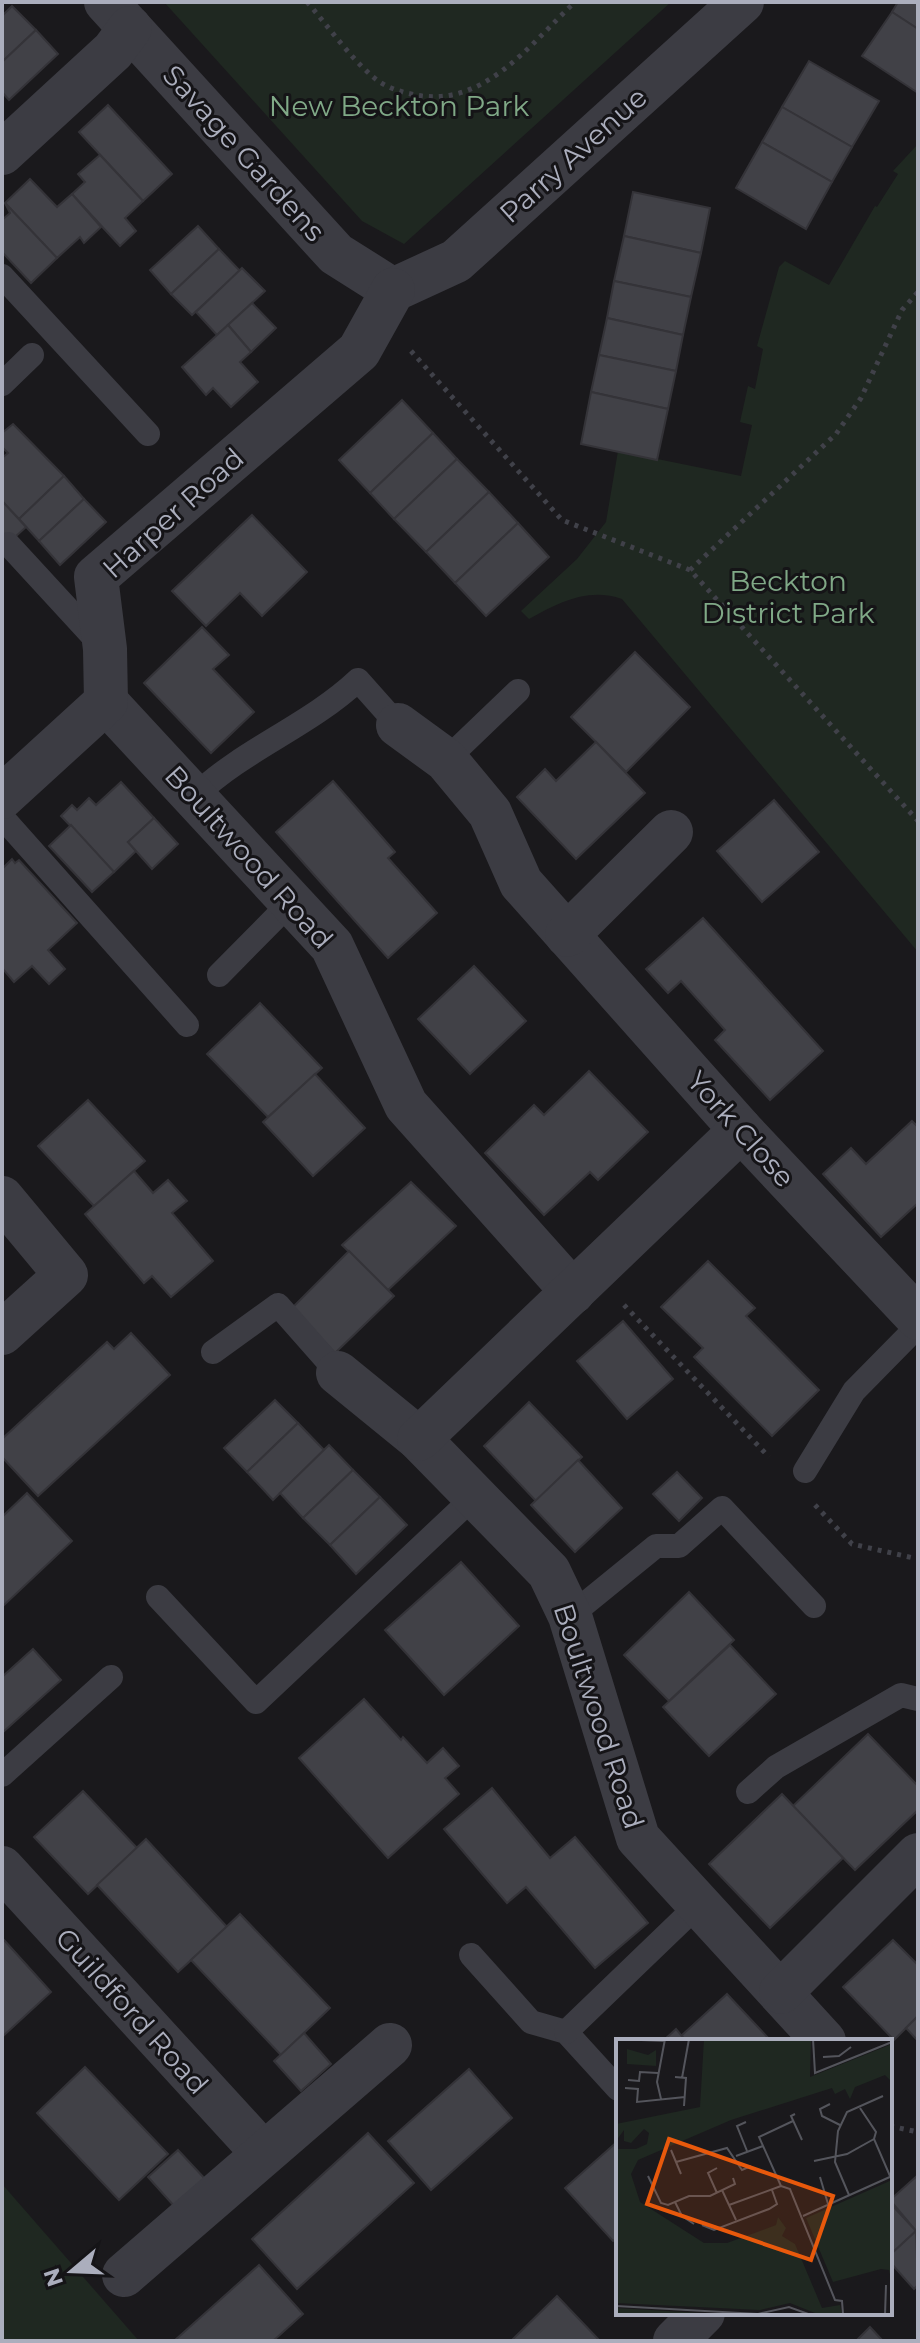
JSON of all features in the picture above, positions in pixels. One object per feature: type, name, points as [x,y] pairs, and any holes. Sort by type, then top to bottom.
[{"type":"street","name":"Parry Avenue","points":[[393,290],[456,261],[742,2]]},
{"type":"street","name":"Savage Gardens","points":[[118,15],[336,254],[393,290]]},
{"type":"street","points":[[2,153],[113,51],[118,15]]},
{"type":"street","name":"Harper Road","points":[[106,702],[105,649],[96,577],[359,351],[393,290]]},
{"type":"street","points":[[2,797],[106,702]]},
{"type":"street","name":"Boultwood Road","points":[[106,702],[196,795],[332,946],[406,1105],[583,1282]]},
{"type":"street","name":"York Close","points":[[398,725],[446,760],[490,813],[521,883],[741,1130],[918,1318]]},
{"type":"street","points":[[567,935],[671,832]]},
{"type":"street","points":[[419,1439],[741,1130]]},
{"type":"street","points":[[2,1198],[66,1275],[2,1333]]},
{"type":"street","name":"Boultwood Road","points":[[338,1373],[419,1439],[549,1572],[570,1616],[638,1838],[822,2039]]},
{"type":"street","points":[[781,1992],[918,1855]]},
{"type":"street","name":"Guildford Road","points":[[7,1883],[263,2153]]},
{"type":"street","points":[[124,2275],[390,2045]]},
{"type":"street","points":[[675,2341],[701,2315]]},
{"type":"lane","points":[[2,276],[148,434]]},
{"type":"lane","points":[[2,384],[32,355]]},
{"type":"lane","points":[[8,544],[105,649]]},
{"type":"lane","points":[[196,795],[222,770],[332,705],[358,680],[398,725]]},
{"type":"lane","points":[[446,760],[518,691]]},
{"type":"lane","points":[[2,817],[187,1025]]},
{"type":"lane","points":[[219,975],[292,901]]},
{"type":"lane","points":[[213,1352],[278,1305],[338,1373]]},
{"type":"lane","points":[[805,1471],[854,1391],[918,1326]]},
{"type":"lane","points":[[158,1597],[256,1702],[476,1495]]},
{"type":"lane","points":[[570,1616],[656,1546],[679,1546],[722,1508],[814,1606]]},
{"type":"lane","points":[[2,1775],[111,1677]]},
{"type":"lane","points":[[748,1792],[776,1767],[901,1695],[918,1699]]},
{"type":"lane","points":[[566,2032],[700,1903]]},
{"type":"lane","points":[[471,1955],[531,2022],[566,2032],[616,2087]]},
{"type":"path","points":[[307,2],[373,78],[396,91],[420,96],[453,97],[486,84],[575,2]]},
{"type":"path","points":[[690,570],[836,434],[861,398],[902,310],[918,292]]},
{"type":"path","points":[[420,362],[562,520],[690,570],[918,821]]},
{"type":"path","points":[[583,1282],[776,1465]]},
{"type":"path","points":[[809,1499],[852,1544],[918,1559]]},
{"type":"path","points":[[892,2126],[918,2132]]},
{"type":"green space","name":"New Beckton Park","points":[[164,2],[671,2],[404,244],[362,221]]},
{"type":"green space","name":"Beckton District Park","points":[[918,144],[918,952],[622,599],[597,595],[574,598],[529,619],[521,611],[577,559],[606,522],[618,451],[741,476],[752,425],[740,422],[748,386],[755,389],[763,349],[757,346],[779,267],[785,261],[829,285],[875,206],[898,174],[893,171]]},
{"type":"green space","points":[[2,2184],[139,2341],[2,2341]]},
{"type":"building","points":[[898,2],[918,2],[918,29],[892,12]]},
{"type":"building","points":[[12,6],[36,30],[2,62],[2,16]]},
{"type":"building","points":[[892,12],[918,29],[918,93],[862,56]]},
{"type":"building","points":[[36,30],[58,54],[9,100],[2,92],[2,62]]},
{"type":"building","points":[[809,61],[879,101],[852,147],[782,107]]},
{"type":"building","points":[[108,105],[172,174],[143,201],[79,132]]},
{"type":"building","points":[[782,107],[852,147],[832,182],[762,142]]},
{"type":"building","points":[[762,142],[832,182],[806,229],[736,188]]},
{"type":"building","points":[[100,155],[143,201],[125,218],[136,231],[120,246],[72,194],[85,182],[78,174]]},
{"type":"building","points":[[30,179],[57,207],[72,194],[101,227],[84,243],[80,237],[57,258],[5,203]]},
{"type":"building","points":[[633,192],[710,208],[701,253],[624,236]]},
{"type":"building","points":[[5,203],[57,258],[31,283],[2,252],[2,220],[10,213]]},
{"type":"building","points":[[198,226],[219,249],[171,294],[150,270]]},
{"type":"building","points":[[624,236],[701,253],[691,297],[614,281]]},
{"type":"building","points":[[219,249],[240,271],[192,315],[171,294]]},
{"type":"building","points":[[242,268],[265,291],[217,335],[196,312]]},
{"type":"building","points":[[614,281],[691,297],[683,335],[607,318]]},
{"type":"building","points":[[252,303],[276,328],[251,352],[228,325]]},
{"type":"building","points":[[607,318],[683,335],[676,371],[599,355]]},
{"type":"building","points":[[228,325],[251,352],[240,362],[258,382],[231,407],[213,388],[206,395],[182,367]]},
{"type":"building","points":[[599,355],[676,371],[668,409],[591,392]]},
{"type":"building","points":[[591,392],[668,409],[657,460],[581,444]]},
{"type":"building","points":[[402,400],[433,433],[370,493],[339,460]]},
{"type":"building","points":[[13,424],[64,476],[19,519],[2,501],[2,458],[8,453],[2,447],[2,433]]},
{"type":"building","points":[[433,433],[457,459],[394,519],[370,493]]},
{"type":"building","points":[[457,459],[489,492],[426,552],[394,519]]},
{"type":"building","points":[[64,476],[84,499],[39,541],[19,519]]},
{"type":"building","points":[[489,492],[518,523],[455,583],[426,552]]},
{"type":"building","points":[[84,499],[106,522],[60,565],[39,541]]},
{"type":"building","points":[[2,501],[26,527],[2,549]]},
{"type":"building","points":[[252,515],[307,572],[262,616],[240,593],[206,626],[172,591]]},
{"type":"building","points":[[518,523],[549,557],[486,616],[455,583]]},
{"type":"building","points":[[202,627],[229,655],[213,669],[254,712],[211,753],[144,683]]},
{"type":"building","points":[[635,652],[690,707],[626,772],[571,717]]},
{"type":"building","points":[[596,742],[645,793],[576,859],[517,797],[545,769],[556,781]]},
{"type":"building","points":[[333,781],[395,852],[388,858],[437,913],[388,958],[276,832]]},
{"type":"building","points":[[121,782],[154,818],[128,842],[136,851],[114,872],[61,816],[72,805],[77,810],[89,798],[96,805]]},
{"type":"building","points":[[774,800],[819,852],[762,902],[717,851]]},
{"type":"building","points":[[154,818],[178,844],[152,869],[128,842]]},
{"type":"building","points":[[71,825],[114,872],[92,892],[49,846]]},
{"type":"building","points":[[12,859],[15,863],[19,860],[77,923],[48,950],[65,969],[49,984],[32,966],[14,982],[2,968],[2,869]]},
{"type":"building","points":[[703,918],[823,1051],[770,1100],[715,1040],[725,1030],[681,981],[668,993],[646,969]]},
{"type":"building","points":[[474,966],[526,1021],[470,1074],[418,1019]]},
{"type":"building","points":[[260,1003],[322,1068],[268,1117],[207,1054]]},
{"type":"building","points":[[589,1071],[648,1132],[598,1180],[590,1172],[544,1215],[485,1153],[534,1105],[544,1115]]},
{"type":"building","points":[[315,1074],[365,1128],[313,1176],[263,1122]]},
{"type":"building","points":[[88,1100],[145,1161],[94,1206],[38,1146]]},
{"type":"building","points":[[912,1121],[918,1127],[918,1203],[881,1237],[823,1174],[851,1148],[866,1164]]},
{"type":"building","points":[[134,1171],[153,1193],[168,1180],[187,1201],[172,1213],[213,1261],[171,1297],[152,1276],[144,1283],[85,1214]]},
{"type":"building","points":[[411,1182],[456,1226],[388,1290],[342,1245]]},
{"type":"building","points":[[349,1251],[394,1296],[335,1353],[292,1308]]},
{"type":"building","points":[[708,1261],[755,1308],[746,1316],[819,1390],[772,1436],[694,1357],[703,1348],[661,1307]]},
{"type":"building","points":[[623,1321],[673,1379],[627,1419],[577,1361]]},
{"type":"building","points":[[131,1333],[170,1375],[38,1496],[2,1457],[2,1439],[107,1342],[114,1349]]},
{"type":"building","points":[[275,1400],[298,1423],[247,1472],[224,1448]]},
{"type":"building","points":[[529,1402],[582,1457],[536,1501],[484,1446]]},
{"type":"building","points":[[298,1423],[324,1450],[273,1500],[247,1472]]},
{"type":"building","points":[[329,1445],[353,1470],[303,1518],[280,1493]]},
{"type":"building","points":[[578,1460],[622,1508],[575,1552],[531,1505]]},
{"type":"building","points":[[353,1470],[380,1497],[330,1545],[303,1518]]},
{"type":"building","points":[[677,1472],[702,1498],[679,1521],[653,1494]]},
{"type":"building","points":[[27,1493],[72,1541],[2,1607],[2,1517]]},
{"type":"building","points":[[380,1497],[407,1525],[356,1574],[330,1545]]},
{"type":"building","points":[[461,1562],[519,1626],[444,1695],[385,1630]]},
{"type":"building","points":[[689,1592],[734,1640],[669,1701],[624,1655]]},
{"type":"building","points":[[730,1645],[776,1694],[709,1756],[663,1707]]},
{"type":"building","points":[[33,1649],[61,1680],[2,1733],[2,1677]]},
{"type":"building","points":[[364,1699],[427,1763],[443,1748],[459,1766],[445,1778],[459,1794],[388,1858],[299,1758]]},
{"type":"building","points":[[868,1734],[918,1786],[918,1810],[855,1870],[793,1806]]},
{"type":"building","points":[[492,1788],[550,1858],[575,1837],[648,1923],[595,1968],[526,1887],[507,1903],[444,1829]]},
{"type":"building","points":[[83,1791],[137,1848],[88,1894],[34,1837]]},
{"type":"building","points":[[782,1794],[843,1858],[770,1928],[709,1864]]},
{"type":"building","points":[[146,1839],[227,1927],[178,1972],[97,1885]]},
{"type":"building","points":[[240,1914],[330,2008],[281,2055],[191,1960]]},
{"type":"building","points":[[4,1940],[51,1992],[2,2037],[2,1943]]},
{"type":"building","points":[[893,1940],[918,1965],[918,2016],[894,2040],[843,1987]]},
{"type":"building","points":[[727,1994],[769,2039],[684,2039],[681,2036]]},
{"type":"building","points":[[918,2016],[918,2041],[906,2028]]},
{"type":"building","points":[[676,2029],[684,2039],[665,2039]]},
{"type":"building","points":[[304,2033],[331,2064],[301,2091],[274,2061]]},
{"type":"building","points":[[85,2067],[168,2154],[119,2200],[37,2113]]},
{"type":"building","points":[[469,2069],[512,2118],[431,2190],[388,2141]]},
{"type":"building","points":[[368,2133],[414,2183],[297,2289],[252,2239]]},
{"type":"building","points":[[616,2143],[616,2239],[613,2241],[565,2188]]},
{"type":"building","points":[[178,2150],[206,2180],[175,2207],[148,2177]]},
{"type":"building","points":[[918,2175],[916,2231],[892,2202],[892,2198]]},
{"type":"building","points":[[892,2205],[916,2231],[892,2253]]},
{"type":"building","points":[[916,2231],[918,2285],[914,2289],[892,2264],[892,2253]]},
{"type":"building","points":[[259,2265],[303,2314],[273,2341],[174,2341]]},
{"type":"building","points":[[557,2296],[600,2341],[511,2341]]},
{"type":"building","points":[[870,2327],[883,2341],[856,2341]]}]
